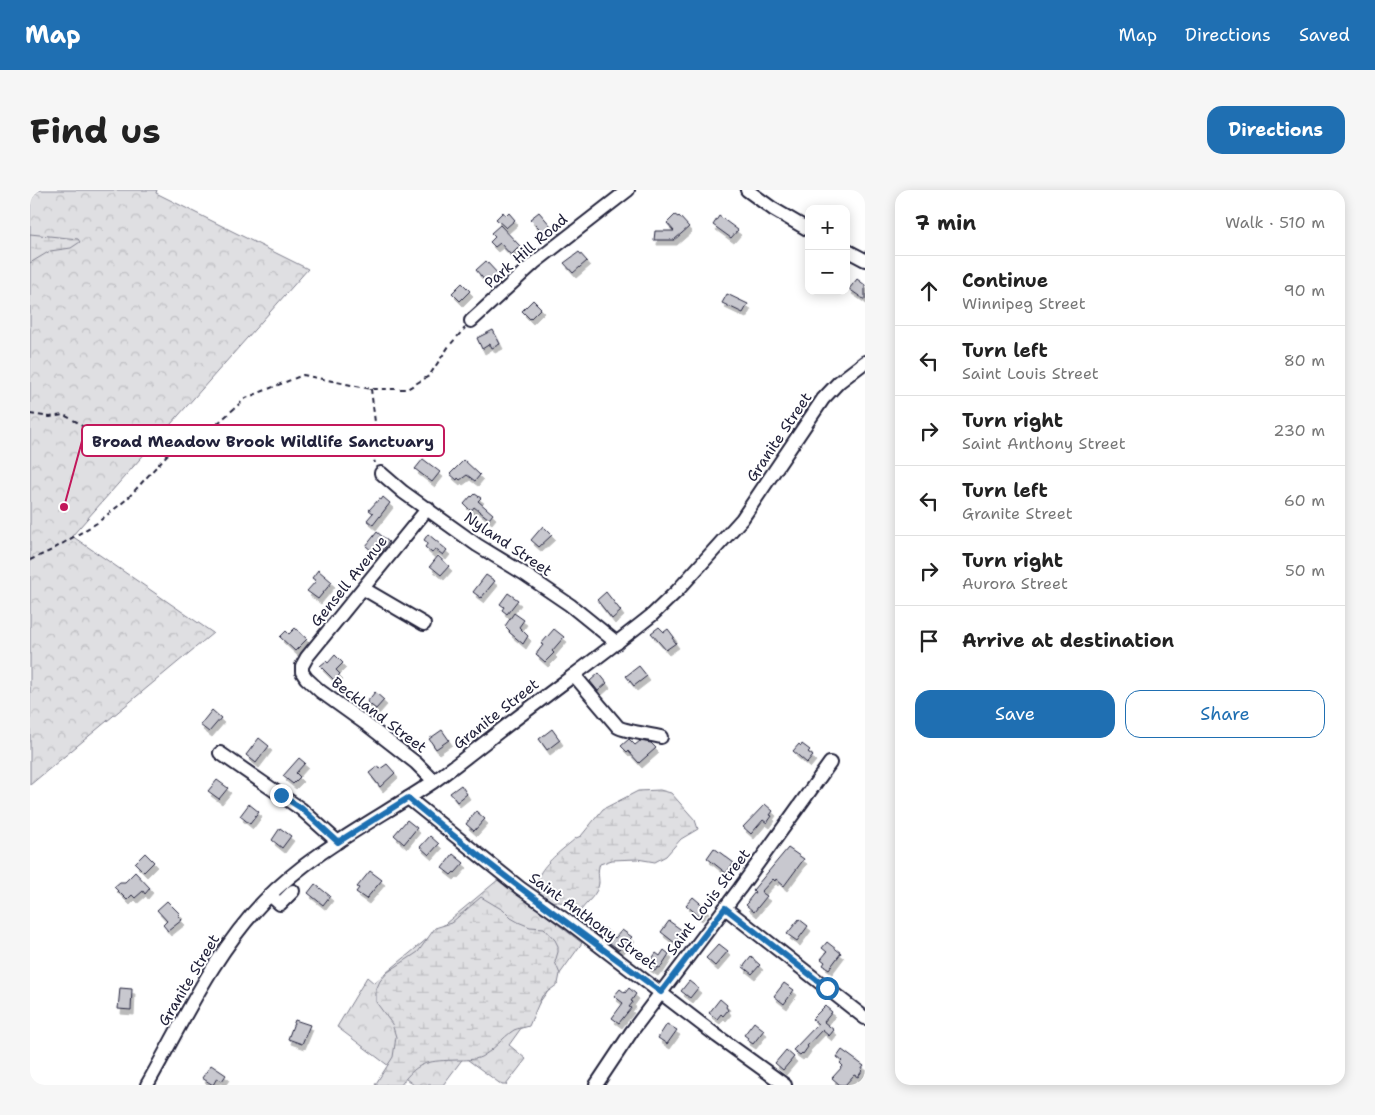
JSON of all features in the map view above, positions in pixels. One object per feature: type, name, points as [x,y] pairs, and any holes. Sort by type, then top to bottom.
[{"type":"street","name":"Park Hill Road","points":[[471,321],[534,263],[628,190]]},
{"type":"street","points":[[747,190],[773,209],[805,228]]},
{"type":"street","points":[[850,252],[865,260]]},
{"type":"street","name":"Granite Street","points":[[147,1085],[208,973],[229,943],[270,895],[289,877],[338,842],[434,781],[652,615],[721,544],[758,498],[822,399],[839,382],[865,362]]},
{"type":"street","name":"Nyland Street","points":[[381,473],[403,492],[428,508],[477,545],[570,605],[617,643]]},
{"type":"street","name":"Gensell Avenue","points":[[304,675],[302,666],[307,657],[428,508]]},
{"type":"street","points":[[364,588],[424,624]]},
{"type":"street","name":"Beckland Street","points":[[304,675],[320,691],[416,763],[434,781]]},
{"type":"street","points":[[574,675],[618,727],[623,730],[644,732],[661,737]]},
{"type":"street","points":[[220,753],[301,808],[338,842]]},
{"type":"street","name":"Saint Louis Street","points":[[596,1085],[632,1031],[725,908],[830,763]]},
{"type":"street","name":"Saint Anthony Street","points":[[408,798],[520,888],[785,1085]]},
{"type":"street","points":[[270,895],[280,904],[293,891]]},
{"type":"street","points":[[725,908],[865,1018]]},
{"type":"path","points":[[30,560],[50,551],[97,523],[128,499],[167,455],[217,424],[246,398],[303,375],[371,388],[406,389],[429,376],[449,346],[471,321]]},
{"type":"path","points":[[371,388],[375,422],[374,460],[381,473]]},
{"type":"path","points":[[30,414],[50,417],[64,415],[77,422],[89,432],[142,446],[167,455]]},
{"type":"green space","points":[[30,190],[157,190],[156,193],[308,269],[72,536],[213,633],[30,785]]},
{"type":"green space","points":[[30,234],[78,239],[80,242],[71,248],[50,251],[30,263]]},
{"type":"green space","points":[[660,790],[671,793],[695,820],[698,829],[681,839],[666,856],[655,862],[637,859],[612,860],[600,864],[598,887],[581,910],[573,911],[564,903],[545,898],[538,890],[537,882],[540,874],[554,857],[581,836],[603,809],[638,791]]},
{"type":"green space","points":[[499,879],[582,943],[509,1045],[526,1059],[506,1085],[502,1085],[464,1057],[443,1085],[414,1085],[337,1027],[367,977],[374,983]]},
{"type":"green space","points":[[481,897],[503,910],[518,922],[530,927],[544,928],[555,940],[558,952],[555,962],[560,974],[558,984],[542,996],[529,1026],[514,1030],[481,1057],[469,1060],[432,1062],[419,1066],[401,1085],[375,1085],[393,1057],[396,1037],[392,1024],[376,1002],[376,990],[380,981],[388,972],[418,952],[435,928],[451,923]]},
{"type":"building","points":[[503,212],[506,216],[509,213],[515,220],[506,228],[496,219]]},
{"type":"building","points":[[539,212],[551,226],[543,232],[530,219]]},
{"type":"building","points":[[675,215],[679,216],[689,227],[674,240],[654,240],[655,231],[674,231],[667,223]]},
{"type":"building","points":[[719,216],[738,230],[731,238],[713,225]]},
{"type":"building","points":[[500,225],[520,246],[511,255],[500,243],[495,247],[490,242],[495,237],[491,233]]},
{"type":"building","points":[[579,252],[587,261],[573,273],[564,263]]},
{"type":"building","points":[[486,261],[499,275],[492,282],[489,279],[486,282],[476,270]]},
{"type":"building","points":[[857,279],[865,285],[865,300],[850,290]]},
{"type":"building","points":[[462,283],[470,291],[460,301],[452,293]]},
{"type":"building","points":[[727,294],[748,304],[743,313],[722,303]]},
{"type":"building","points":[[533,300],[541,308],[530,319],[522,311]]},
{"type":"building","points":[[493,330],[500,344],[492,348],[490,344],[482,349],[477,338]]},
{"type":"building","points":[[423,459],[440,472],[432,482],[415,469]]},
{"type":"building","points":[[464,460],[480,475],[475,481],[467,475],[457,480],[450,474]]},
{"type":"building","points":[[475,494],[481,498],[478,501],[493,514],[489,519],[474,507],[471,511],[464,504]]},
{"type":"building","points":[[383,497],[390,503],[373,525],[367,520],[373,513],[369,510]]},
{"type":"building","points":[[543,526],[552,535],[539,547],[531,540]]},
{"type":"building","points":[[377,532],[389,542],[378,556],[366,546]]},
{"type":"building","points":[[428,534],[447,550],[443,555],[435,549],[432,553],[425,547],[428,543],[424,540]]},
{"type":"building","points":[[438,556],[449,566],[441,575],[430,566]]},
{"type":"building","points":[[318,570],[332,582],[318,599],[307,591],[316,581],[312,578]]},
{"type":"building","points":[[486,575],[495,581],[481,598],[473,592]]},
{"type":"building","points":[[606,592],[621,611],[612,619],[597,600]]},
{"type":"building","points":[[508,593],[518,600],[507,614],[502,610],[504,607],[500,604]]},
{"type":"building","points":[[514,613],[524,620],[519,627],[528,636],[523,644],[505,626]]},
{"type":"building","points":[[659,627],[664,632],[668,629],[676,643],[666,650],[651,633]]},
{"type":"building","points":[[295,628],[307,639],[295,651],[280,637],[286,631],[289,634]]},
{"type":"building","points":[[554,629],[564,637],[552,651],[554,653],[545,662],[536,654],[543,645],[541,644]]},
{"type":"building","points":[[335,655],[343,663],[336,670],[340,674],[334,680],[320,666],[326,661],[328,663]]},
{"type":"building","points":[[639,666],[647,676],[634,686],[626,676]]},
{"type":"building","points":[[599,673],[607,683],[598,691],[590,681]]},
{"type":"building","points":[[375,692],[384,700],[376,709],[367,702]]},
{"type":"building","points":[[212,710],[221,718],[209,732],[200,725]]},
{"type":"building","points":[[552,729],[560,740],[547,750],[539,739]]},
{"type":"building","points":[[442,730],[449,740],[436,749],[429,739]]},
{"type":"building","points":[[259,738],[269,746],[256,763],[246,755]]},
{"type":"building","points":[[629,739],[635,745],[640,741],[651,743],[656,748],[639,763],[621,746]]},
{"type":"building","points":[[799,744],[810,750],[808,752],[813,756],[807,763],[793,751]]},
{"type":"building","points":[[299,758],[305,763],[296,773],[300,777],[293,784],[283,776]]},
{"type":"building","points":[[387,764],[395,773],[380,787],[369,773],[378,766],[380,769]]},
{"type":"building","points":[[217,780],[228,788],[219,799],[208,791]]},
{"type":"building","points":[[461,785],[467,794],[457,802],[450,793]]},
{"type":"building","points":[[249,804],[259,812],[250,824],[240,816]]},
{"type":"building","points":[[765,804],[773,811],[770,815],[772,816],[767,823],[763,820],[751,834],[743,827]]},
{"type":"building","points":[[476,811],[485,819],[474,831],[466,824]]},
{"type":"building","points":[[407,820],[417,828],[404,844],[394,835]]},
{"type":"building","points":[[280,828],[291,836],[282,848],[272,840]]},
{"type":"building","points":[[430,836],[439,844],[429,855],[420,847]]},
{"type":"building","points":[[714,848],[734,863],[726,873],[707,858]]},
{"type":"building","points":[[788,848],[804,859],[784,886],[776,879],[775,881],[773,879],[761,892],[767,896],[754,912],[746,905],[755,892],[753,890]]},
{"type":"building","points":[[145,853],[154,862],[144,872],[135,863]]},
{"type":"building","points":[[453,854],[464,863],[451,875],[442,868]]},
{"type":"building","points":[[370,871],[382,880],[366,899],[356,892],[359,888],[357,887]]},
{"type":"building","points":[[135,872],[150,888],[145,894],[143,891],[135,898],[132,895],[127,900],[114,887],[120,882],[125,882]]},
{"type":"building","points":[[315,884],[330,896],[323,905],[308,893]]},
{"type":"building","points":[[693,897],[706,908],[699,916],[686,905]]},
{"type":"building","points":[[167,901],[180,914],[178,916],[182,920],[168,931],[163,925],[167,921],[157,910]]},
{"type":"building","points":[[799,919],[808,926],[797,941],[787,934]]},
{"type":"building","points":[[669,921],[683,931],[675,943],[661,932]]},
{"type":"building","points":[[604,928],[615,938],[622,930],[632,937],[619,950],[598,934]]},
{"type":"building","points":[[827,942],[841,953],[829,969],[823,965],[825,962],[821,959],[827,952],[822,948]]},
{"type":"building","points":[[719,944],[728,951],[715,966],[706,958]]},
{"type":"building","points":[[664,950],[669,954],[660,968],[658,967],[655,971],[647,966],[656,953],[660,956]]},
{"type":"building","points":[[751,957],[760,965],[752,974],[743,967]]},
{"type":"building","points":[[689,981],[698,988],[690,998],[681,991]]},
{"type":"building","points":[[784,983],[794,990],[784,1004],[774,996]]},
{"type":"building","points":[[120,988],[132,989],[131,1010],[118,1009]]},
{"type":"building","points":[[629,988],[636,994],[631,1001],[633,1002],[629,1007],[631,1008],[619,1023],[612,1018],[623,1003],[614,996],[620,989],[625,993]]},
{"type":"building","points":[[720,999],[727,1005],[728,1010],[717,1019],[709,1013]]},
{"type":"building","points":[[825,1006],[832,1012],[824,1022],[834,1030],[829,1036],[822,1030],[807,1046],[803,1054],[800,1055],[793,1050],[818,1024],[812,1019]]},
{"type":"building","points":[[295,1020],[310,1025],[302,1044],[288,1039]]},
{"type":"building","points":[[754,1022],[764,1030],[753,1044],[744,1035]]},
{"type":"building","points":[[667,1024],[677,1030],[667,1044],[658,1038]]},
{"type":"building","points":[[786,1050],[794,1057],[783,1070],[775,1063]]},
{"type":"building","points":[[842,1050],[864,1066],[858,1077],[854,1075],[845,1085],[840,1085],[832,1078],[843,1066],[840,1063],[842,1061],[837,1057]]},
{"type":"building","points":[[211,1065],[226,1075],[222,1081],[217,1078],[213,1085],[202,1078]]},
{"type":"place","name":"Broad Meadow Brook Wildlife Sanctuary","points":[[64,507]]},
{"type":"route","points":[[281,795],[301,808],[338,842],[408,798],[439,825],[520,888],[661,992],[725,908],[827,988]]}]
